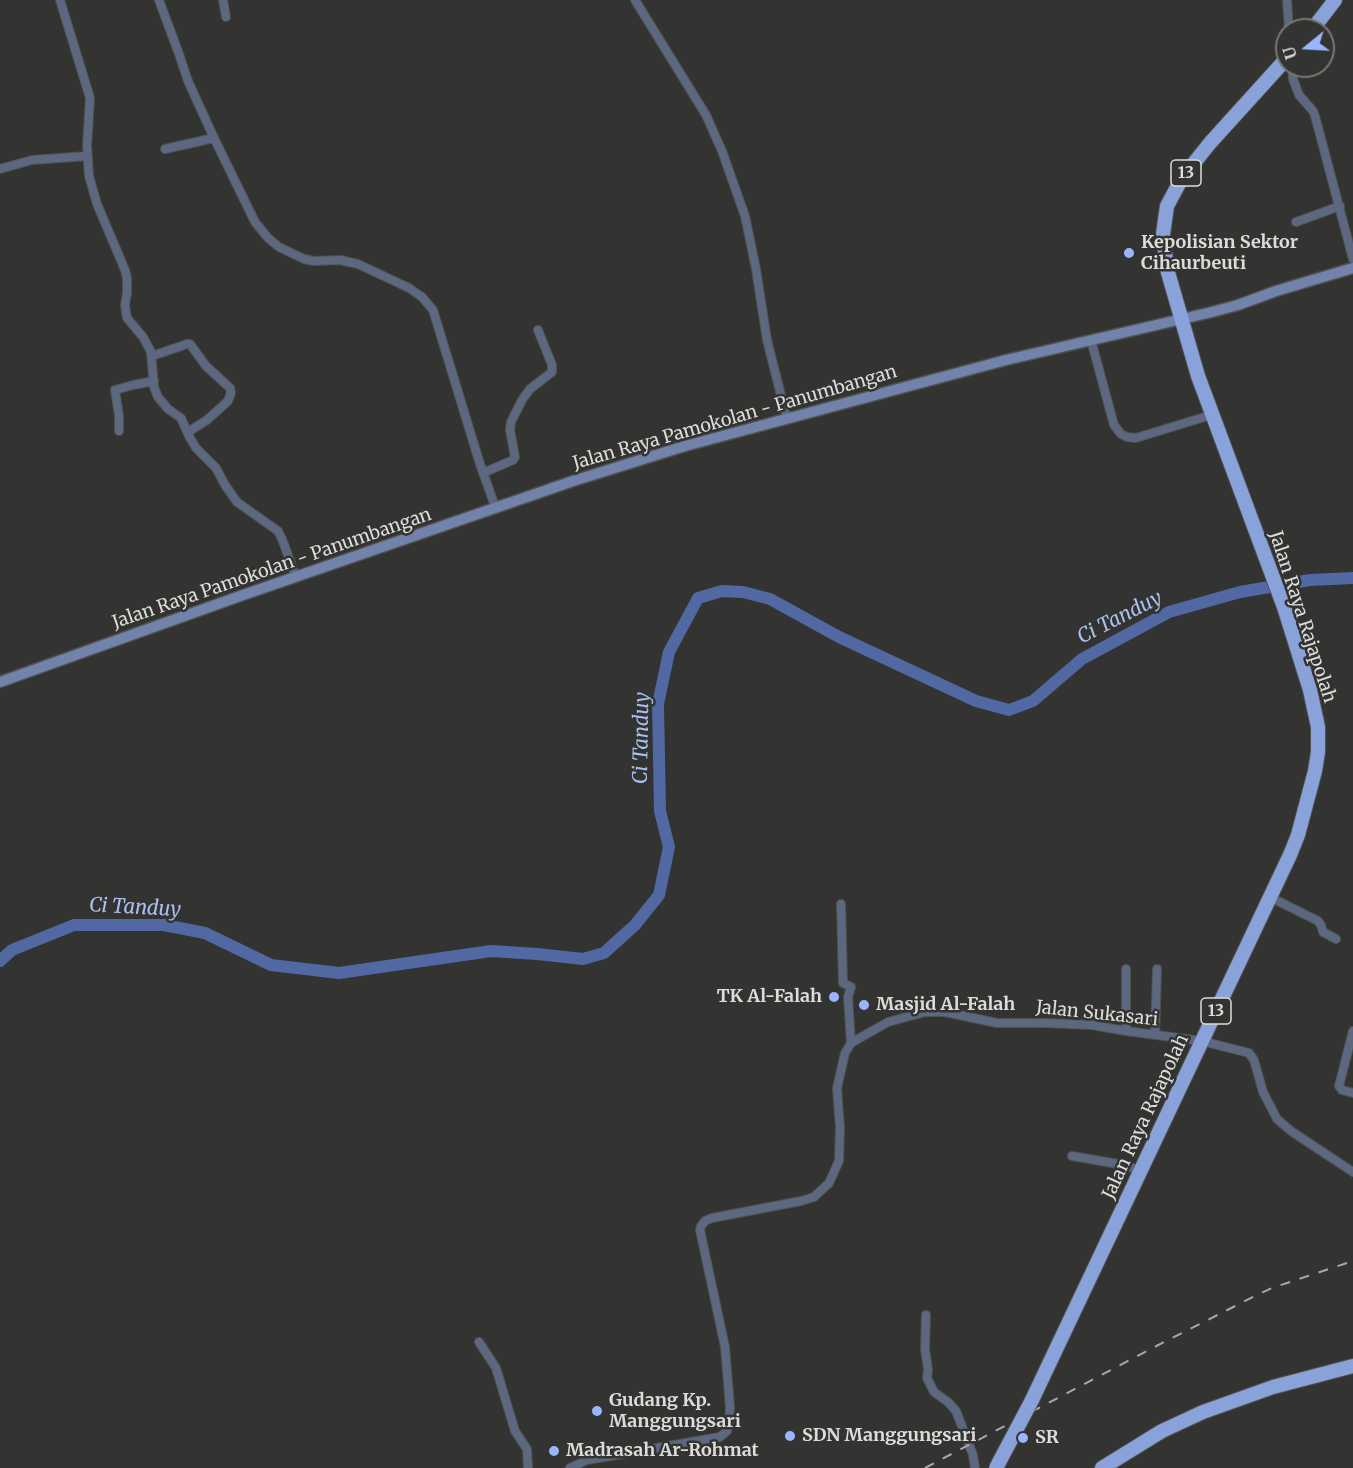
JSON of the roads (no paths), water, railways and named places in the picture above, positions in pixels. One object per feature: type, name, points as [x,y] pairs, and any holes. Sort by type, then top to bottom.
[{"type":"highway","points":[[1321,18],[1335,0]]},
{"type":"highway","name":"Jalan Raya Rajapolah","points":[[996,1468],[1032,1400],[1270,897],[1298,835],[1316,771],[1318,727],[1310,690],[1284,607],[1198,376],[1167,268],[1163,234],[1167,206],[1182,178],[1275,71]]},
{"type":"highway","points":[[1110,1466],[1162,1431],[1203,1412],[1273,1387],[1353,1366]]},
{"type":"main road","name":"Jalan Raya Pamokolan - Panumbangan","points":[[0,682],[573,481],[663,453],[1006,360],[1221,310],[1353,268]]},
{"type":"street","points":[[60,0],[90,98],[87,156],[89,176],[97,204],[125,270],[127,278],[125,305],[128,318],[151,352],[154,387],[158,397],[168,409],[181,418],[196,448],[216,468],[237,502],[278,531],[296,577]]},
{"type":"street","points":[[159,0],[188,81],[214,138],[255,222],[268,238],[279,247],[304,259],[339,260],[358,264],[408,288],[429,303],[438,323],[483,473],[496,508]]},
{"type":"street","points":[[223,0],[226,17]]},
{"type":"street","points":[[635,0],[706,115],[726,162],[745,216],[767,340],[786,419]]},
{"type":"street","points":[[1287,0],[1288,18]]},
{"type":"street","points":[[1293,78],[1299,94],[1315,116],[1353,259]]},
{"type":"street","points":[[165,149],[214,138]]},
{"type":"street","points":[[0,169],[26,161],[87,156]]},
{"type":"street","points":[[1296,222],[1340,206]]},
{"type":"street","points":[[483,473],[515,458],[510,430],[511,422],[530,389],[552,372],[552,365],[538,330]]},
{"type":"street","points":[[1091,340],[1113,425],[1120,434],[1136,438],[1211,415]]},
{"type":"street","points":[[152,356],[190,344],[206,366],[230,388],[228,401],[207,420],[188,432]]},
{"type":"street","points":[[119,431],[115,390],[154,381]]},
{"type":"street","points":[[1270,897],[1318,921],[1323,932],[1336,939]]},
{"type":"street","points":[[570,1468],[587,1460],[720,1437],[727,1431],[730,1408],[725,1347],[700,1230],[705,1221],[712,1218],[814,1197],[829,1183],[838,1161],[840,1128],[837,1088],[845,1053],[851,1043],[848,997],[851,987],[843,983],[840,904]]},
{"type":"street","points":[[1126,969],[1126,1031]]},
{"type":"street","points":[[1155,1035],[1157,969]]},
{"type":"street","name":"Jalan Sukasari","points":[[851,1043],[888,1022],[925,1012],[945,1012],[997,1023],[1092,1025],[1202,1041],[1249,1053],[1254,1060],[1263,1092],[1277,1119],[1291,1131],[1353,1172]]},
{"type":"street","points":[[1353,1031],[1339,1086],[1342,1090],[1353,1093]]},
{"type":"street","points":[[1334,1089],[1353,1093]]},
{"type":"street","points":[[1072,1156],[1124,1165],[1141,1171]]},
{"type":"street","points":[[926,1315],[927,1378],[934,1392],[956,1411],[973,1455],[975,1468]]},
{"type":"street","points":[[479,1342],[496,1368],[515,1431],[527,1449],[528,1468]]},
{"type":"waterway","name":"Ci Tanduy","points":[[0,961],[12,950],[74,925],[164,925],[205,933],[271,965],[339,973],[491,951],[583,959],[604,953],[635,925],[659,895],[669,847],[660,811],[658,704],[669,652],[698,598],[722,591],[743,592],[770,599],[839,637],[976,701],[1009,710],[1033,701],[1082,659],[1169,612],[1240,592],[1310,580],[1353,578]]},
{"type":"railway","points":[[925,1468],[1255,1296],[1272,1288],[1353,1261]]},
{"type":"place","name":"Kepolisian Sektor Cihaurbeuti","points":[[1129,253]]},
{"type":"place","name":"TK Al-Falah","points":[[834,997]]},
{"type":"place","name":"Masjid Al-Falah","points":[[864,1005]]},
{"type":"place","name":"Gudang Kp. Manggungsari","points":[[597,1411]]},
{"type":"place","name":"SDN Manggungsari","points":[[790,1436]]},
{"type":"place","name":"SR","points":[[1023,1438]]},
{"type":"place","name":"Madrasah Ar-Rohmat","points":[[554,1451]]}]
